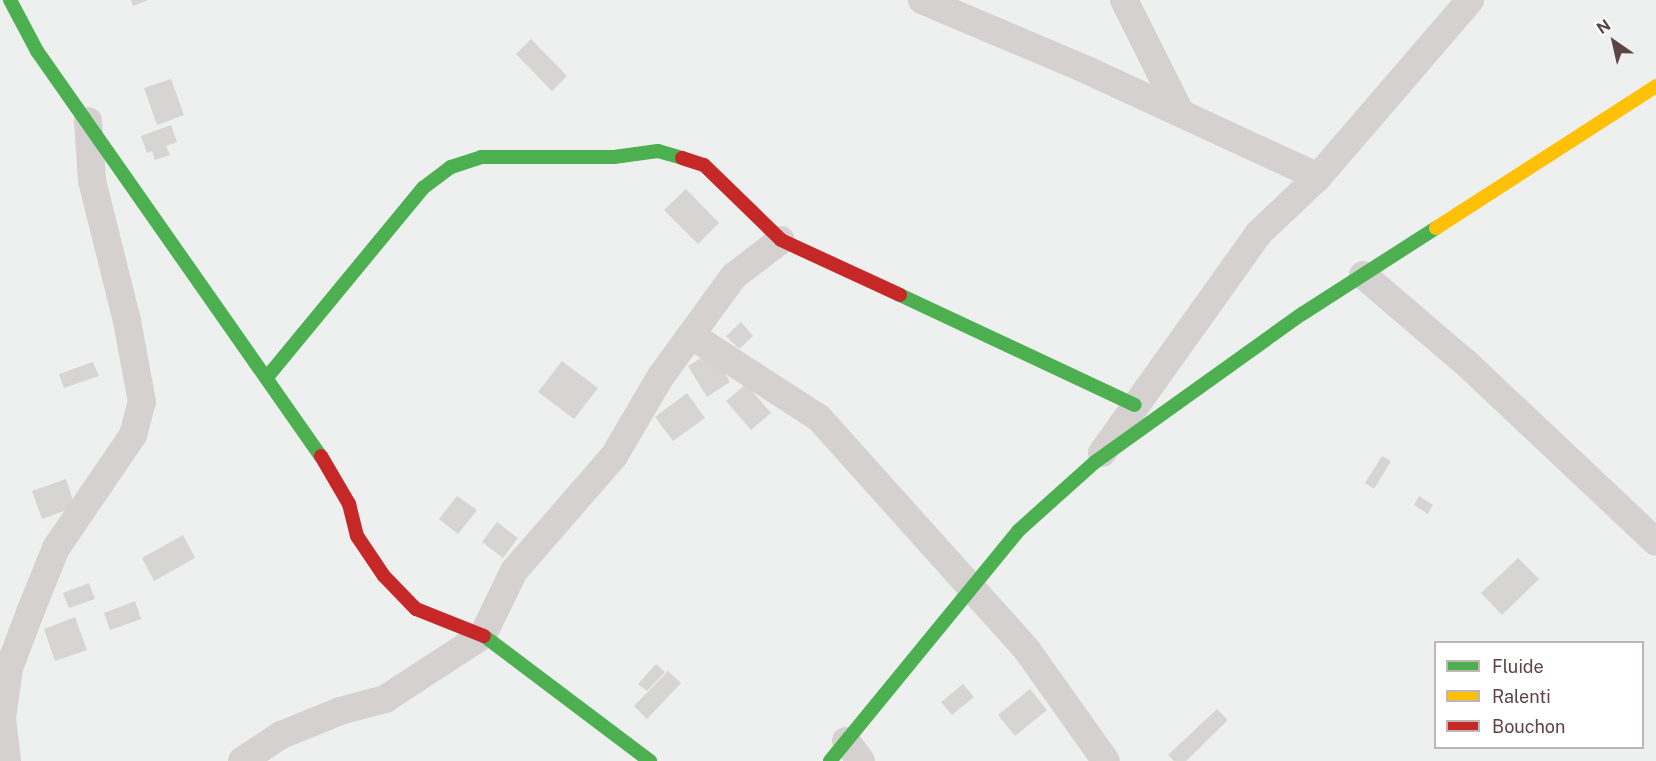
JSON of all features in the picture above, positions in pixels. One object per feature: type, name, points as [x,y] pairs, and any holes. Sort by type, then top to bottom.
[{"type":"street","points":[[10,0],[37,51],[308,432],[349,504],[357,536],[384,576],[416,609],[483,635],[650,761]]},
{"type":"street","points":[[922,0],[1179,112],[1318,177]]},
{"type":"street","points":[[1124,0],[1179,112]]},
{"type":"street","points":[[1095,462],[1259,233],[1318,177],[1464,3]]},
{"type":"street","points":[[846,754],[972,585],[1018,531],[1095,462],[1362,275],[1656,86]]},
{"type":"street","points":[[7,761],[2,718],[9,668],[56,548],[133,435],[142,402],[127,321],[92,181],[88,121]]},
{"type":"street","points":[[268,376],[423,188],[450,167],[481,157],[614,157],[658,151],[704,165],[781,240],[1135,405]]},
{"type":"street","points":[[242,761],[281,735],[340,711],[385,699],[483,635],[514,571],[614,456],[661,376],[734,276],[781,240]]},
{"type":"street","points":[[1362,275],[1465,363],[1656,542]]},
{"type":"street","points":[[691,335],[819,418],[904,515],[972,585],[1027,650],[1106,761]]},
{"type":"building","points":[[131,0],[148,0],[133,6]]},
{"type":"building","points":[[531,39],[567,76],[552,91],[516,54]]},
{"type":"building","points":[[171,79],[184,115],[157,125],[144,88]]},
{"type":"building","points":[[171,125],[177,142],[166,146],[170,155],[155,160],[152,151],[147,153],[141,136]]},
{"type":"building","points":[[686,189],[719,223],[698,244],[664,210]]},
{"type":"building","points":[[741,322],[753,336],[739,349],[726,336]]},
{"type":"building","points":[[712,351],[730,382],[707,397],[688,366]]},
{"type":"building","points":[[562,361],[598,388],[574,419],[538,392]]},
{"type":"building","points":[[93,362],[99,376],[64,388],[59,374]]},
{"type":"building","points":[[746,384],[771,413],[751,430],[726,401]]},
{"type":"building","points":[[687,393],[705,418],[673,441],[655,417]]},
{"type":"building","points":[[1382,456],[1391,461],[1374,489],[1365,483]]},
{"type":"building","points":[[66,479],[75,507],[42,519],[32,491]]},
{"type":"building","points":[[457,496],[477,510],[458,534],[439,519]]},
{"type":"building","points":[[1419,496],[1433,505],[1428,514],[1414,505]]},
{"type":"building","points":[[497,522],[518,538],[503,558],[482,542]]},
{"type":"building","points":[[183,535],[195,558],[154,581],[142,558]]},
{"type":"building","points":[[1518,558],[1539,579],[1502,615],[1481,593]]},
{"type":"building","points":[[89,583],[95,599],[69,608],[63,593]]},
{"type":"building","points":[[135,601],[141,619],[110,630],[104,613]]},
{"type":"building","points":[[75,617],[87,650],[55,661],[44,629]]},
{"type":"building","points":[[656,664],[665,672],[647,691],[638,684]]},
{"type":"building","points":[[668,671],[681,683],[647,719],[634,706]]},
{"type":"building","points":[[963,684],[974,697],[952,715],[941,702]]},
{"type":"building","points":[[1030,689],[1047,710],[1015,736],[998,715]]},
{"type":"building","points":[[1217,709],[1228,720],[1186,761],[1174,761],[1168,755]]},
{"type":"traffic: fast","points":[[10,0],[37,51],[321,456]]},
{"type":"traffic: fast","points":[[268,376],[423,188],[451,167],[481,157],[614,157],[658,151],[682,158]]},
{"type":"traffic: fast","points":[[830,761],[1018,531],[1095,462],[1302,314],[1436,228]]},
{"type":"traffic: fast","points":[[900,295],[1135,405]]},
{"type":"traffic: fast","points":[[484,636],[650,761]]},
{"type":"traffic: slow","points":[[1436,228],[1656,86]]},
{"type":"traffic: jam","points":[[682,158],[704,165],[781,240],[900,295]]},
{"type":"traffic: jam","points":[[321,456],[349,504],[357,536],[384,576],[416,609],[484,636]]}]
